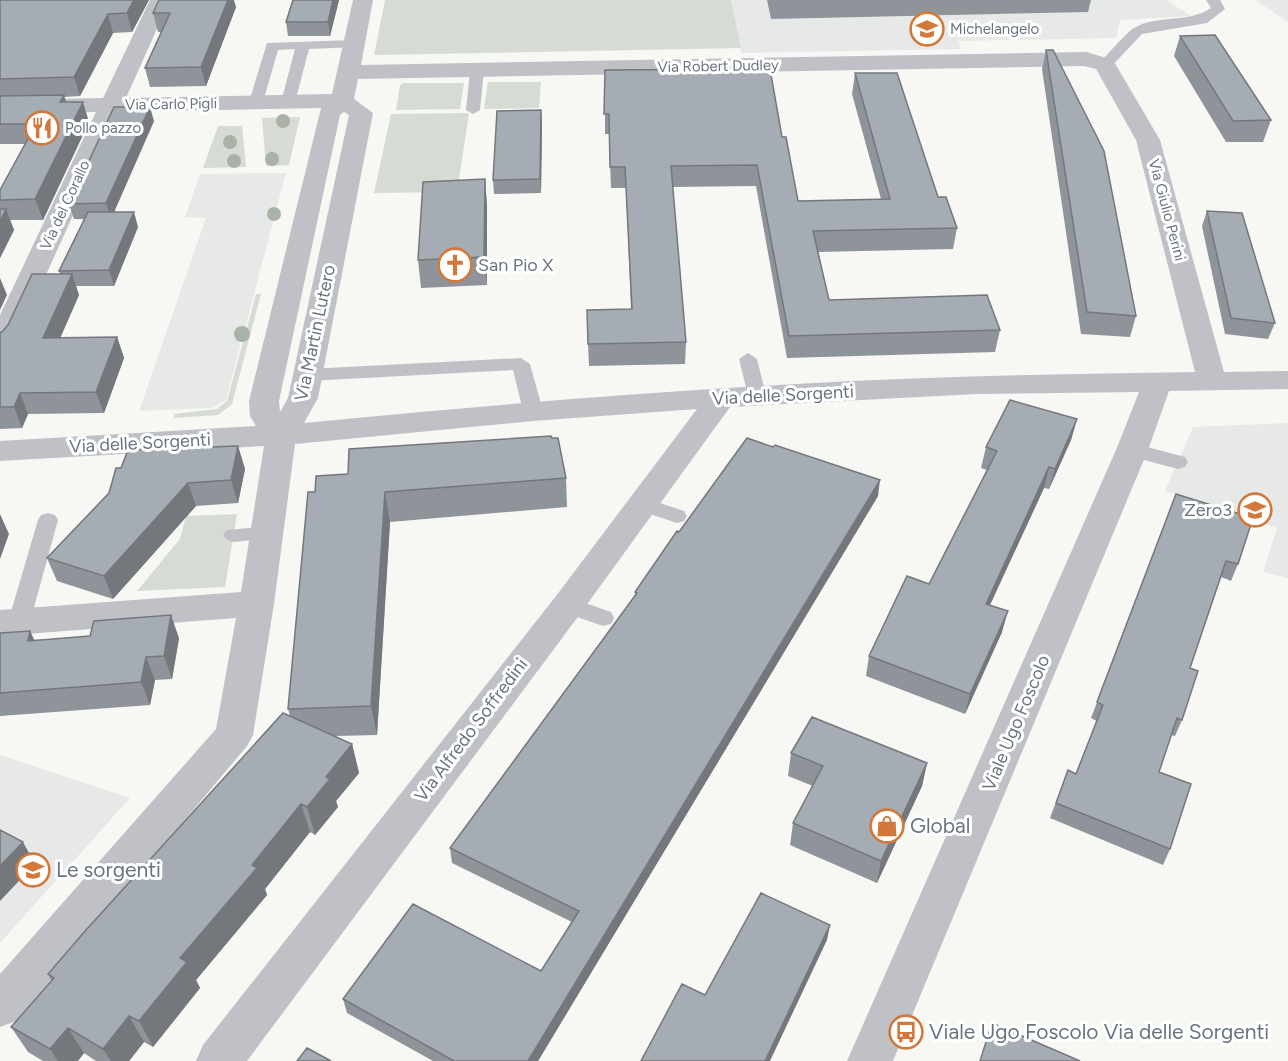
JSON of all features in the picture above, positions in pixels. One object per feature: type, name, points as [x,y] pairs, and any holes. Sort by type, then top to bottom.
[{"type":"street","name":"Via del Corallo","points":[[0,345],[160,0]]},
{"type":"street","name":"Via Martin Lutero","points":[[342,101],[361,113],[308,375],[300,407],[281,435],[270,426],[265,417],[264,400],[329,113],[342,101],[363,0]]},
{"type":"street","name":"Via Robert Dudley","points":[[349,72],[1096,62]]},
{"type":"street","name":"Via Giulio Perini","points":[[1096,62],[1148,140],[1212,381]]},
{"type":"street","name":"Via Carlo Pigli","points":[[0,107],[342,101]]},
{"type":"street","name":"Via delle Sorgenti","points":[[0,451],[281,435],[533,411],[739,397],[976,385],[1288,379]]},
{"type":"street","name":"Viale Ugo Foscolo","points":[[870,1061],[1132,450],[1157,383]]},
{"type":"street","name":"Via Alfredo Soffredini","points":[[219,1061],[642,504],[739,397]]},
{"type":"street","points":[[0,1006],[234,735],[257,604],[251,534],[281,435]]},
{"type":"street","points":[[10,623],[257,604]]},
{"type":"lane","points":[[1096,62],[1133,38],[1137,31],[1148,27],[1202,20],[1218,9],[1213,0]]},
{"type":"lane","points":[[256,102],[272,46],[354,44]]},
{"type":"lane","points":[[288,102],[303,45]]},
{"type":"lane","points":[[473,111],[477,70]]},
{"type":"lane","points":[[739,397],[748,359]]},
{"type":"lane","points":[[308,375],[521,363],[533,411]]},
{"type":"lane","points":[[1132,450],[1178,462]]},
{"type":"lane","points":[[642,504],[677,516]]},
{"type":"lane","points":[[10,623],[48,520]]},
{"type":"lane","points":[[568,604],[603,618]]},
{"type":"shaded area","points":[[385,0],[731,0],[741,48],[374,55]]},
{"type":"shaded area","name":"Michelangelo","points":[[731,0],[1166,0],[1191,16],[1120,20],[1116,38],[958,41],[961,49],[741,53]]},
{"type":"shaded area","points":[[1255,0],[1288,0],[1288,22]]},
{"type":"shaded area","points":[[488,82],[541,82],[539,108],[484,109]]},
{"type":"shaded area","points":[[404,83],[464,83],[460,109],[396,110],[400,85]]},
{"type":"shaded area","points":[[469,113],[457,192],[374,193],[391,114]]},
{"type":"shaded area","points":[[300,117],[289,165],[266,166],[262,118]]},
{"type":"shaded area","points":[[218,126],[242,126],[246,167],[203,168]]},
{"type":"shaded area","points":[[286,173],[226,400],[212,408],[139,411],[206,218],[185,217],[200,174]]},
{"type":"shaded area","points":[[256,294],[261,294],[232,404],[218,415],[174,418],[174,414],[217,409],[227,401]]},
{"type":"shaded area","name":"Zero3","points":[[1288,423],[1288,578],[1263,572],[1277,528],[1165,491],[1193,427]]},
{"type":"shaded area","points":[[237,514],[225,587],[137,591],[180,539],[186,516]]},
{"type":"shaded area","name":"Le sorgenti","points":[[0,755],[130,798],[0,943]]},
{"type":"building","points":[[0,0],[134,0],[127,13],[108,14],[74,77],[0,79]]},
{"type":"building","points":[[159,0],[228,0],[201,67],[145,68],[170,13],[153,13]]},
{"type":"building","points":[[293,0],[333,0],[328,22],[286,22]]},
{"type":"building","points":[[1215,35],[1271,120],[1233,121],[1180,36]]},
{"type":"building","points":[[1046,50],[1053,50],[1104,151],[1136,316],[1087,312]]},
{"type":"building","points":[[770,69],[782,137],[786,137],[798,201],[890,199],[855,73],[897,73],[938,197],[946,197],[957,228],[813,231],[829,300],[987,295],[1000,330],[789,336],[757,165],[671,166],[686,342],[588,344],[587,310],[632,309],[625,167],[610,167],[609,114],[604,114],[605,70]]},
{"type":"building","points":[[64,95],[60,102],[83,102],[35,199],[0,200],[0,190],[36,124],[0,124],[0,96]]},
{"type":"building","points":[[114,107],[150,107],[106,203],[69,204]]},
{"type":"building","points":[[541,110],[540,179],[493,180],[497,111]]},
{"type":"building","points":[[485,179],[484,257],[418,260],[423,182]]},
{"type":"building","points":[[0,209],[6,209],[0,222]]},
{"type":"building","points":[[1207,211],[1242,213],[1275,323],[1231,318]]},
{"type":"building","points":[[88,212],[134,212],[109,270],[59,271]]},
{"type":"building","points":[[32,274],[72,274],[43,338],[117,337],[96,392],[20,393],[14,407],[0,407],[0,333],[8,325]]},
{"type":"building","points":[[1010,400],[1077,419],[1055,469],[1049,467],[986,604],[1008,611],[970,694],[869,656],[907,576],[929,584],[997,451],[986,447]]},
{"type":"building","points":[[551,436],[558,438],[566,478],[385,492],[371,706],[288,709],[308,492],[315,492],[316,476],[348,474],[349,449]]},
{"type":"building","points":[[747,438],[880,480],[528,1061],[454,1061],[343,999],[413,904],[541,971],[579,911],[450,848],[637,593],[635,592],[677,531],[679,532]]},
{"type":"building","points":[[238,446],[231,480],[188,483],[104,576],[47,558],[109,493],[116,468],[121,468],[128,450]]},
{"type":"building","points":[[1176,494],[1253,518],[1238,564],[1226,561],[1190,668],[1198,671],[1182,720],[1177,718],[1159,772],[1191,784],[1170,849],[1056,803],[1068,770],[1076,774],[1103,705],[1097,702]]},
{"type":"building","points":[[171,615],[164,656],[146,657],[141,682],[0,693],[0,633],[30,631],[28,641],[90,636],[94,621]]},
{"type":"building","points":[[283,713],[352,744],[326,777],[330,779],[307,807],[301,804],[252,865],[257,868],[180,958],[187,962],[139,1021],[129,1016],[103,1049],[68,1028],[50,1049],[11,1027],[54,978],[48,974],[86,930]]},
{"type":"building","points":[[812,717],[927,763],[881,861],[793,823],[823,766],[791,753]]},
{"type":"building","points":[[0,830],[23,842],[0,866]]},
{"type":"building","points":[[761,893],[830,925],[765,1061],[641,1061],[682,984],[705,995]]},
{"type":"building","points":[[992,1023],[1080,1061],[980,1061]]},
{"type":"building","points":[[307,1048],[331,1061],[297,1061]]},
{"type":"place","name":"Michelangelo","points":[[927,29]]},
{"type":"place","name":"Pollo pazzo","points":[[42,128]]},
{"type":"place","name":"San Pio X","points":[[455,265]]},
{"type":"place","name":"Zero3","points":[[1255,510]]},
{"type":"place","name":"Global","points":[[887,826]]},
{"type":"place","name":"Le sorgenti","points":[[33,870]]},
{"type":"place","name":"Viale Ugo Foscolo Via delle Sorgenti","points":[[906,1032]]}]
